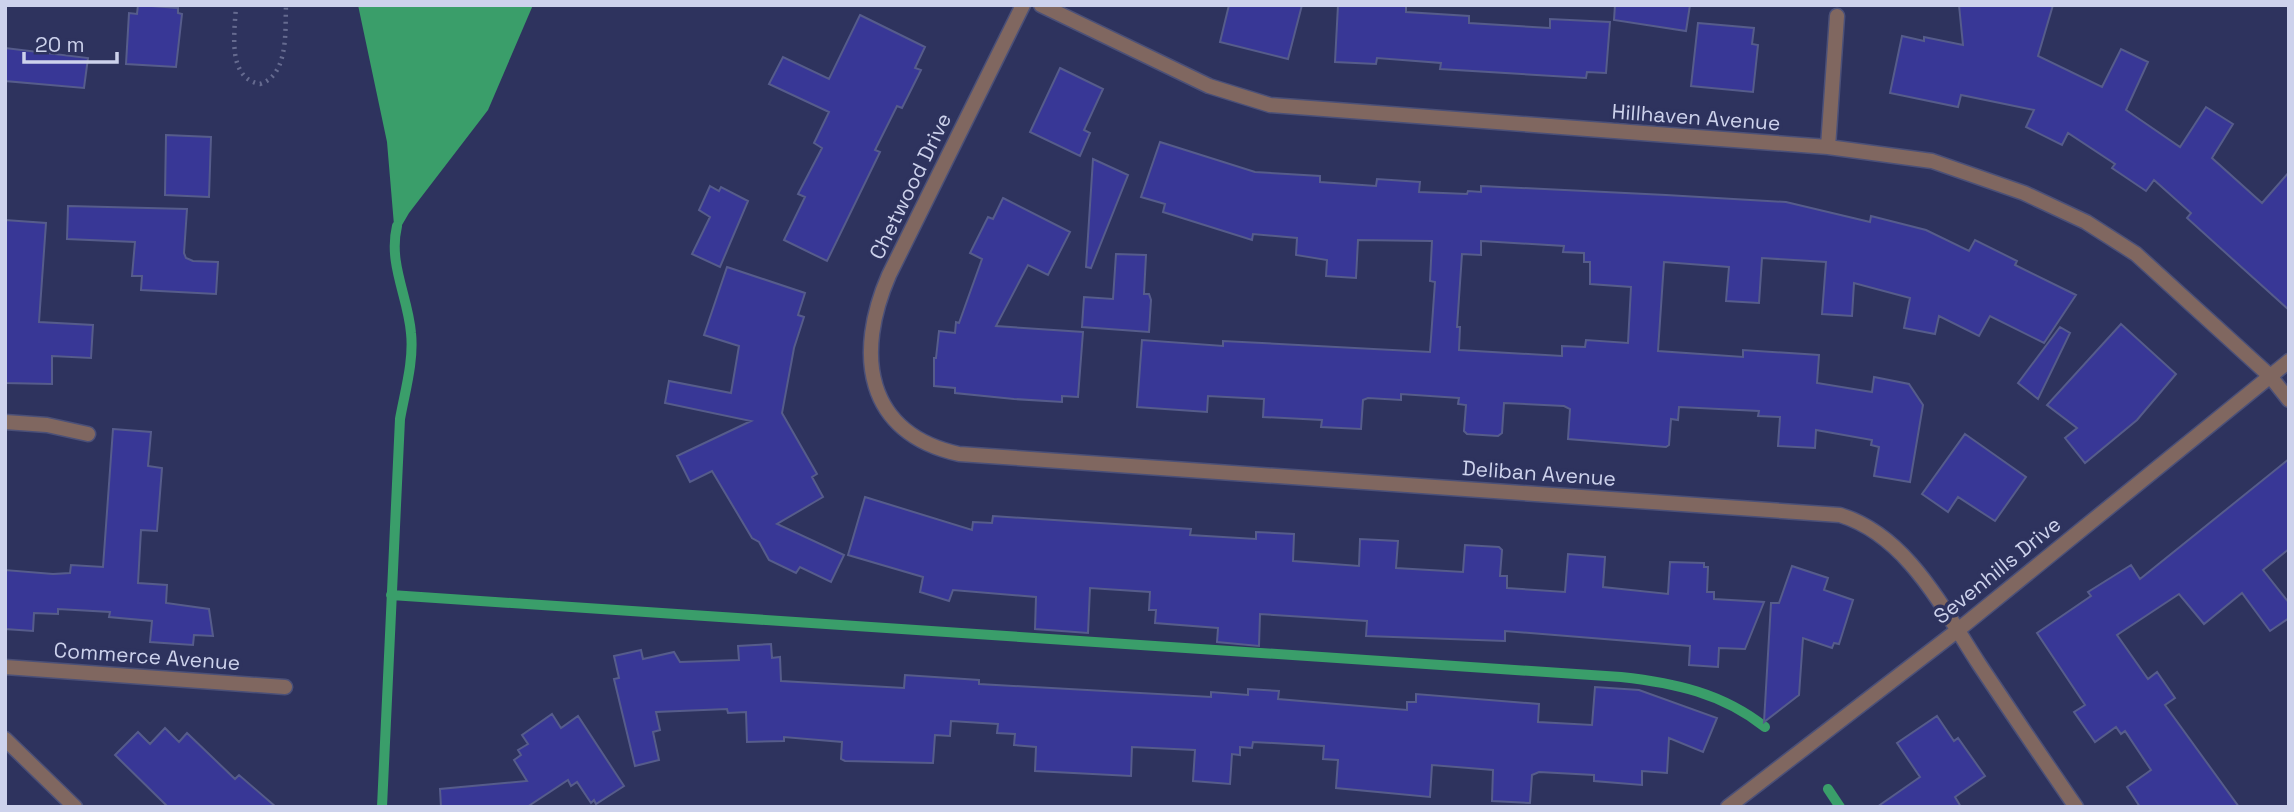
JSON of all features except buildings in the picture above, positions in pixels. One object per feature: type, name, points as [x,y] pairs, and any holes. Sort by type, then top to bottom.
[{"type":"street","name":"Chetwood Drive","points":[[879,394],[869,351],[877,305],[1023,5]]},
{"type":"street","name":"Hillhaven Avenue","points":[[1041,5],[1209,86],[1270,105],[1828,147],[1932,162],[2024,193],[2086,222],[2136,254],[2270,376],[2289,400]]},
{"type":"street","points":[[1828,147],[1837,16]]},
{"type":"street","name":"Sevenhills Drive","points":[[1728,807],[1958,630],[2289,361]]},
{"type":"street","name":"Deliban Avenue","points":[[879,394],[891,413],[919,439],[959,454],[1840,515],[1863,522],[1901,554],[1933,592],[2076,807]]},
{"type":"street","points":[[5,422],[47,425],[88,434]]},
{"type":"street","name":"Commerce Avenue","points":[[5,667],[285,687]]},
{"type":"street","points":[[5,738],[75,807]]},
{"type":"path","points":[[236,5],[237,66],[245,79],[260,84],[273,77],[279,67],[286,5]]},
{"type":"shaded area","points":[[358,5],[533,5],[488,110],[409,213],[395,237],[387,142]]},
{"type":"waterway","points":[[382,807],[400,419],[412,344],[395,254],[397,226]]},
{"type":"waterway","points":[[391,595],[1621,677],[1679,686],[1715,698],[1749,715],[1765,727]]},
{"type":"waterway","points":[[1828,789],[1840,807]]}]
